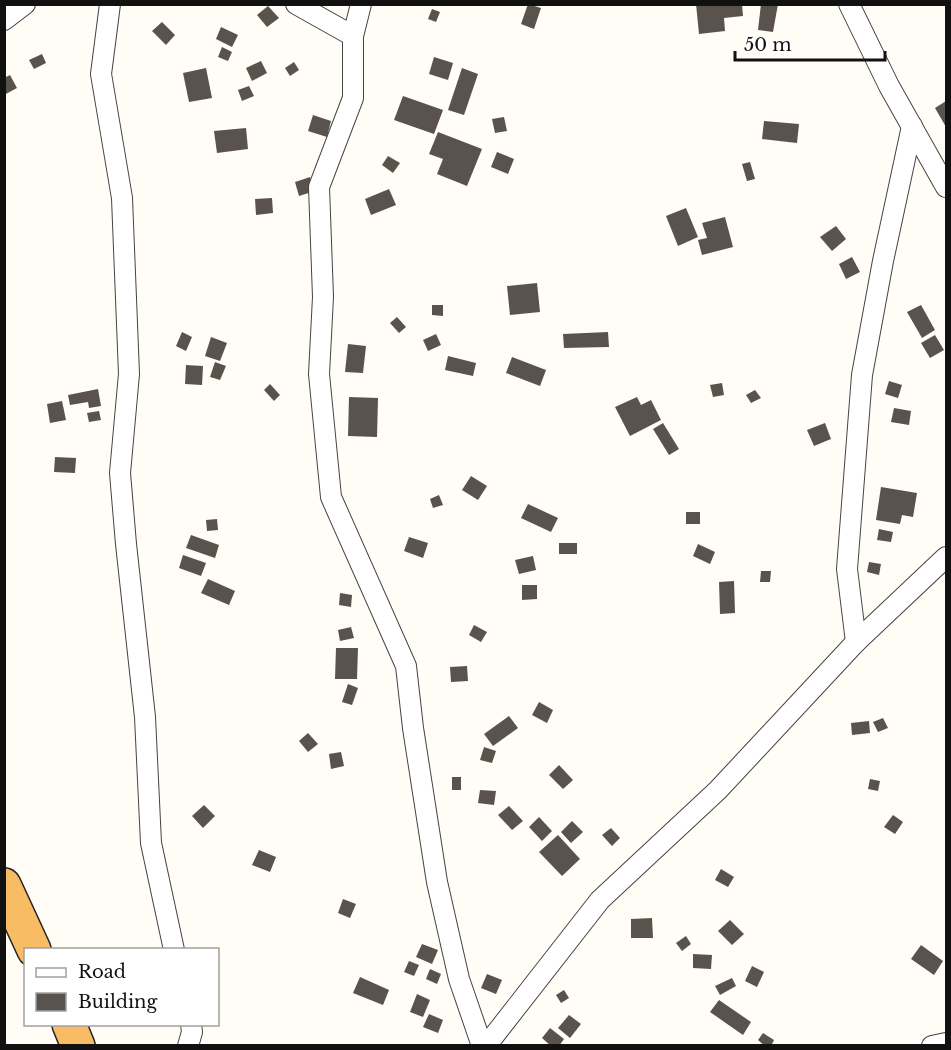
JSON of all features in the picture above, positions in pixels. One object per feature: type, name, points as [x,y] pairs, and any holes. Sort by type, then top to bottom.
[{"type":"highway","points":[[4,885],[33,948]]},
{"type":"highway","points":[[70,1026],[78,1046]]},
{"type":"street","points":[[4,20],[25,4]]},
{"type":"street","points":[[110,4],[101,74],[122,198],[129,374],[120,473],[145,717],[151,843],[174,948]]},
{"type":"street","points":[[296,4],[353,36]]},
{"type":"street","points":[[361,4],[353,36],[353,98],[319,187],[323,297],[319,374],[331,497],[406,666],[413,728],[437,882],[459,979],[484,1046]]},
{"type":"street","points":[[849,4],[889,86],[946,187]]},
{"type":"street","points":[[856,642],[847,569],[862,375],[883,261],[912,126]]},
{"type":"street","points":[[484,1046],[600,900],[718,790],[856,642],[946,556]]},
{"type":"street","points":[[189,1046],[191,1026]]},
{"type":"street","points":[[932,1046],[946,1043]]},
{"type":"building","points":[[528,4],[541,8],[534,29],[521,24]]},
{"type":"building","points":[[696,4],[742,4],[743,16],[724,18],[725,31],[699,34]]},
{"type":"building","points":[[761,4],[778,4],[773,32],[758,30]]},
{"type":"building","points":[[268,6],[279,18],[267,27],[257,15]]},
{"type":"building","points":[[432,9],[440,12],[436,22],[428,19]]},
{"type":"building","points":[[162,22],[175,35],[166,45],[152,31]]},
{"type":"building","points":[[221,27],[238,35],[232,47],[216,39]]},
{"type":"building","points":[[222,47],[232,52],[228,61],[218,57]]},
{"type":"building","points":[[42,54],[46,63],[34,69],[29,60]]},
{"type":"building","points":[[434,57],[453,63],[448,80],[429,74]]},
{"type":"building","points":[[261,61],[267,73],[252,81],[246,68]]},
{"type":"building","points":[[294,62],[299,70],[290,76],[285,68]]},
{"type":"building","points":[[206,68],[212,98],[189,102],[183,73]]},
{"type":"building","points":[[462,68],[478,74],[464,115],[448,110]]},
{"type":"building","points":[[10,75],[17,88],[4,95],[4,78]]},
{"type":"building","points":[[249,86],[254,96],[242,101],[238,90]]},
{"type":"building","points":[[403,96],[443,110],[434,134],[394,120]]},
{"type":"building","points":[[946,101],[946,127],[935,108]]},
{"type":"building","points":[[313,115],[331,121],[327,137],[308,131]]},
{"type":"building","points":[[504,117],[507,131],[495,133],[492,119]]},
{"type":"building","points":[[764,121],[799,124],[797,143],[762,139]]},
{"type":"building","points":[[246,128],[248,149],[217,153],[214,131]]},
{"type":"building","points":[[438,132],[482,149],[467,186],[437,174],[443,159],[429,154]]},
{"type":"building","points":[[497,152],[514,159],[508,174],[491,167]]},
{"type":"building","points":[[388,156],[400,163],[393,173],[382,165]]},
{"type":"building","points":[[750,162],[755,179],[747,181],[742,164]]},
{"type":"building","points":[[310,177],[315,191],[299,196],[295,182]]},
{"type":"building","points":[[389,189],[396,205],[371,215],[365,199]]},
{"type":"building","points":[[272,198],[273,213],[256,215],[255,199]]},
{"type":"building","points":[[686,208],[698,237],[678,246],[666,216]]},
{"type":"building","points":[[725,217],[733,247],[702,255],[698,240],[707,238],[702,223]]},
{"type":"building","points":[[836,226],[846,239],[832,251],[820,237]]},
{"type":"building","points":[[852,257],[860,272],[846,279],[839,264]]},
{"type":"building","points":[[537,283],[540,312],[510,315],[507,286]]},
{"type":"building","points":[[432,305],[443,305],[443,316],[432,315]]},
{"type":"building","points":[[921,305],[935,330],[922,338],[907,312]]},
{"type":"building","points":[[397,317],[406,327],[399,333],[390,323]]},
{"type":"building","points":[[182,332],[192,337],[186,351],[176,346]]},
{"type":"building","points":[[608,332],[609,347],[564,348],[563,334]]},
{"type":"building","points":[[436,334],[441,345],[428,351],[423,340]]},
{"type":"building","points":[[935,335],[944,350],[930,358],[921,343]]},
{"type":"building","points":[[211,337],[227,343],[220,361],[205,356]]},
{"type":"building","points":[[348,344],[366,346],[363,373],[345,372]]},
{"type":"building","points":[[448,356],[476,363],[473,376],[445,370]]},
{"type":"building","points":[[512,357],[546,370],[540,386],[506,373]]},
{"type":"building","points":[[215,362],[226,366],[220,380],[210,377]]},
{"type":"building","points":[[186,365],[203,366],[202,385],[185,384]]},
{"type":"building","points":[[889,381],[902,385],[898,398],[885,394]]},
{"type":"building","points":[[722,383],[724,395],[713,397],[710,385]]},
{"type":"building","points":[[270,384],[280,395],[274,401],[264,390]]},
{"type":"building","points":[[98,389],[101,406],[89,408],[88,402],[70,405],[68,395]]},
{"type":"building","points":[[755,390],[761,398],[751,403],[746,395]]},
{"type":"building","points":[[349,397],[378,398],[377,437],[348,436]]},
{"type":"building","points":[[637,397],[641,405],[651,400],[661,420],[630,436],[615,407]]},
{"type":"building","points":[[62,401],[66,420],[50,423],[47,404]]},
{"type":"building","points":[[894,408],[911,411],[909,425],[891,422]]},
{"type":"building","points":[[99,411],[101,420],[89,422],[87,413]]},
{"type":"building","points":[[663,423],[679,449],[669,455],[653,429]]},
{"type":"building","points":[[825,423],[831,439],[814,446],[807,430]]},
{"type":"building","points":[[55,457],[76,458],[75,473],[54,472]]},
{"type":"building","points":[[471,476],[487,486],[478,500],[462,490]]},
{"type":"building","points":[[881,487],[917,493],[913,517],[902,515],[900,524],[876,520]]},
{"type":"building","points":[[439,495],[443,505],[433,508],[430,499]]},
{"type":"building","points":[[528,504],[558,518],[551,532],[521,518]]},
{"type":"building","points":[[686,512],[700,512],[700,524],[686,524]]},
{"type":"building","points":[[217,519],[218,530],[207,531],[206,520]]},
{"type":"building","points":[[879,529],[893,532],[891,542],[877,540]]},
{"type":"building","points":[[191,535],[219,545],[215,558],[186,548]]},
{"type":"building","points":[[409,537],[428,543],[423,558],[404,551]]},
{"type":"building","points":[[559,543],[577,543],[577,554],[559,554]]},
{"type":"building","points":[[698,544],[715,552],[710,564],[693,556]]},
{"type":"building","points":[[183,555],[206,563],[201,576],[179,568]]},
{"type":"building","points":[[533,556],[536,570],[519,574],[515,560]]},
{"type":"building","points":[[869,562],[881,564],[879,575],[867,572]]},
{"type":"building","points":[[761,571],[771,571],[770,582],[760,582]]},
{"type":"building","points":[[208,579],[235,591],[229,605],[201,593]]},
{"type":"building","points":[[734,581],[735,613],[720,614],[719,582]]},
{"type":"building","points":[[522,585],[537,585],[537,599],[522,600]]},
{"type":"building","points":[[340,593],[352,595],[351,607],[339,605]]},
{"type":"building","points":[[474,625],[487,632],[481,642],[469,635]]},
{"type":"building","points":[[351,627],[354,638],[340,641],[338,630]]},
{"type":"building","points":[[336,648],[358,648],[357,679],[335,679]]},
{"type":"building","points":[[467,666],[468,681],[451,682],[450,667]]},
{"type":"building","points":[[348,684],[358,688],[352,705],[342,702]]},
{"type":"building","points":[[539,702],[553,710],[547,723],[532,715]]},
{"type":"building","points":[[509,716],[518,728],[493,746],[484,734]]},
{"type":"building","points":[[883,718],[888,728],[878,732],[873,722]]},
{"type":"building","points":[[869,721],[870,733],[852,735],[851,723]]},
{"type":"building","points":[[308,733],[318,744],[308,752],[299,741]]},
{"type":"building","points":[[484,747],[496,751],[492,763],[480,760]]},
{"type":"building","points":[[341,752],[344,766],[331,769],[329,754]]},
{"type":"building","points":[[559,765],[573,780],[563,789],[549,775]]},
{"type":"building","points":[[452,777],[461,777],[461,790],[452,790]]},
{"type":"building","points":[[870,779],[880,781],[878,791],[868,789]]},
{"type":"building","points":[[480,790],[496,791],[494,805],[478,803]]},
{"type":"building","points":[[204,805],[215,816],[203,828],[192,816]]},
{"type":"building","points":[[509,806],[523,821],[512,830],[498,815]]},
{"type":"building","points":[[893,815],[903,822],[895,834],[884,827]]},
{"type":"building","points":[[539,817],[552,831],[542,841],[529,827]]},
{"type":"building","points":[[572,821],[583,832],[571,843],[561,832]]},
{"type":"building","points":[[611,828],[620,838],[612,846],[602,835]]},
{"type":"building","points":[[558,835],[580,859],[562,876],[539,852]]},
{"type":"building","points":[[259,850],[276,857],[270,872],[252,865]]},
{"type":"building","points":[[721,869],[734,877],[728,887],[715,880]]},
{"type":"building","points":[[343,899],[356,904],[350,918],[338,913]]},
{"type":"building","points":[[652,918],[653,938],[631,938],[631,919]]},
{"type":"building","points":[[730,920],[744,934],[732,945],[718,931]]},
{"type":"building","points":[[686,936],[691,944],[682,951],[676,943]]},
{"type":"building","points":[[422,944],[438,950],[432,964],[416,957]]},
{"type":"building","points":[[921,945],[943,961],[934,975],[911,959]]},
{"type":"building","points":[[693,954],[712,955],[711,969],[693,968]]},
{"type":"building","points":[[409,961],[419,965],[414,976],[404,972]]},
{"type":"building","points":[[752,966],[764,972],[757,987],[745,981]]},
{"type":"building","points":[[430,969],[441,974],[437,984],[426,979]]},
{"type":"building","points":[[487,974],[502,980],[496,994],[481,988]]},
{"type":"building","points":[[360,977],[389,990],[383,1005],[353,993]]},
{"type":"building","points":[[732,978],[736,986],[720,995],[715,986]]},
{"type":"building","points":[[564,990],[569,998],[561,1003],[556,995]]},
{"type":"building","points":[[417,994],[430,1000],[423,1017],[410,1012]]},
{"type":"building","points":[[719,1000],[751,1022],[743,1035],[710,1012]]},
{"type":"building","points":[[429,1014],[443,1020],[438,1033],[423,1027]]},
{"type":"building","points":[[569,1015],[581,1024],[570,1038],[558,1028]]},
{"type":"building","points":[[550,1028],[564,1039],[559,1046],[551,1046],[542,1038]]},
{"type":"building","points":[[763,1033],[774,1040],[771,1046],[765,1046],[758,1040]]}]
